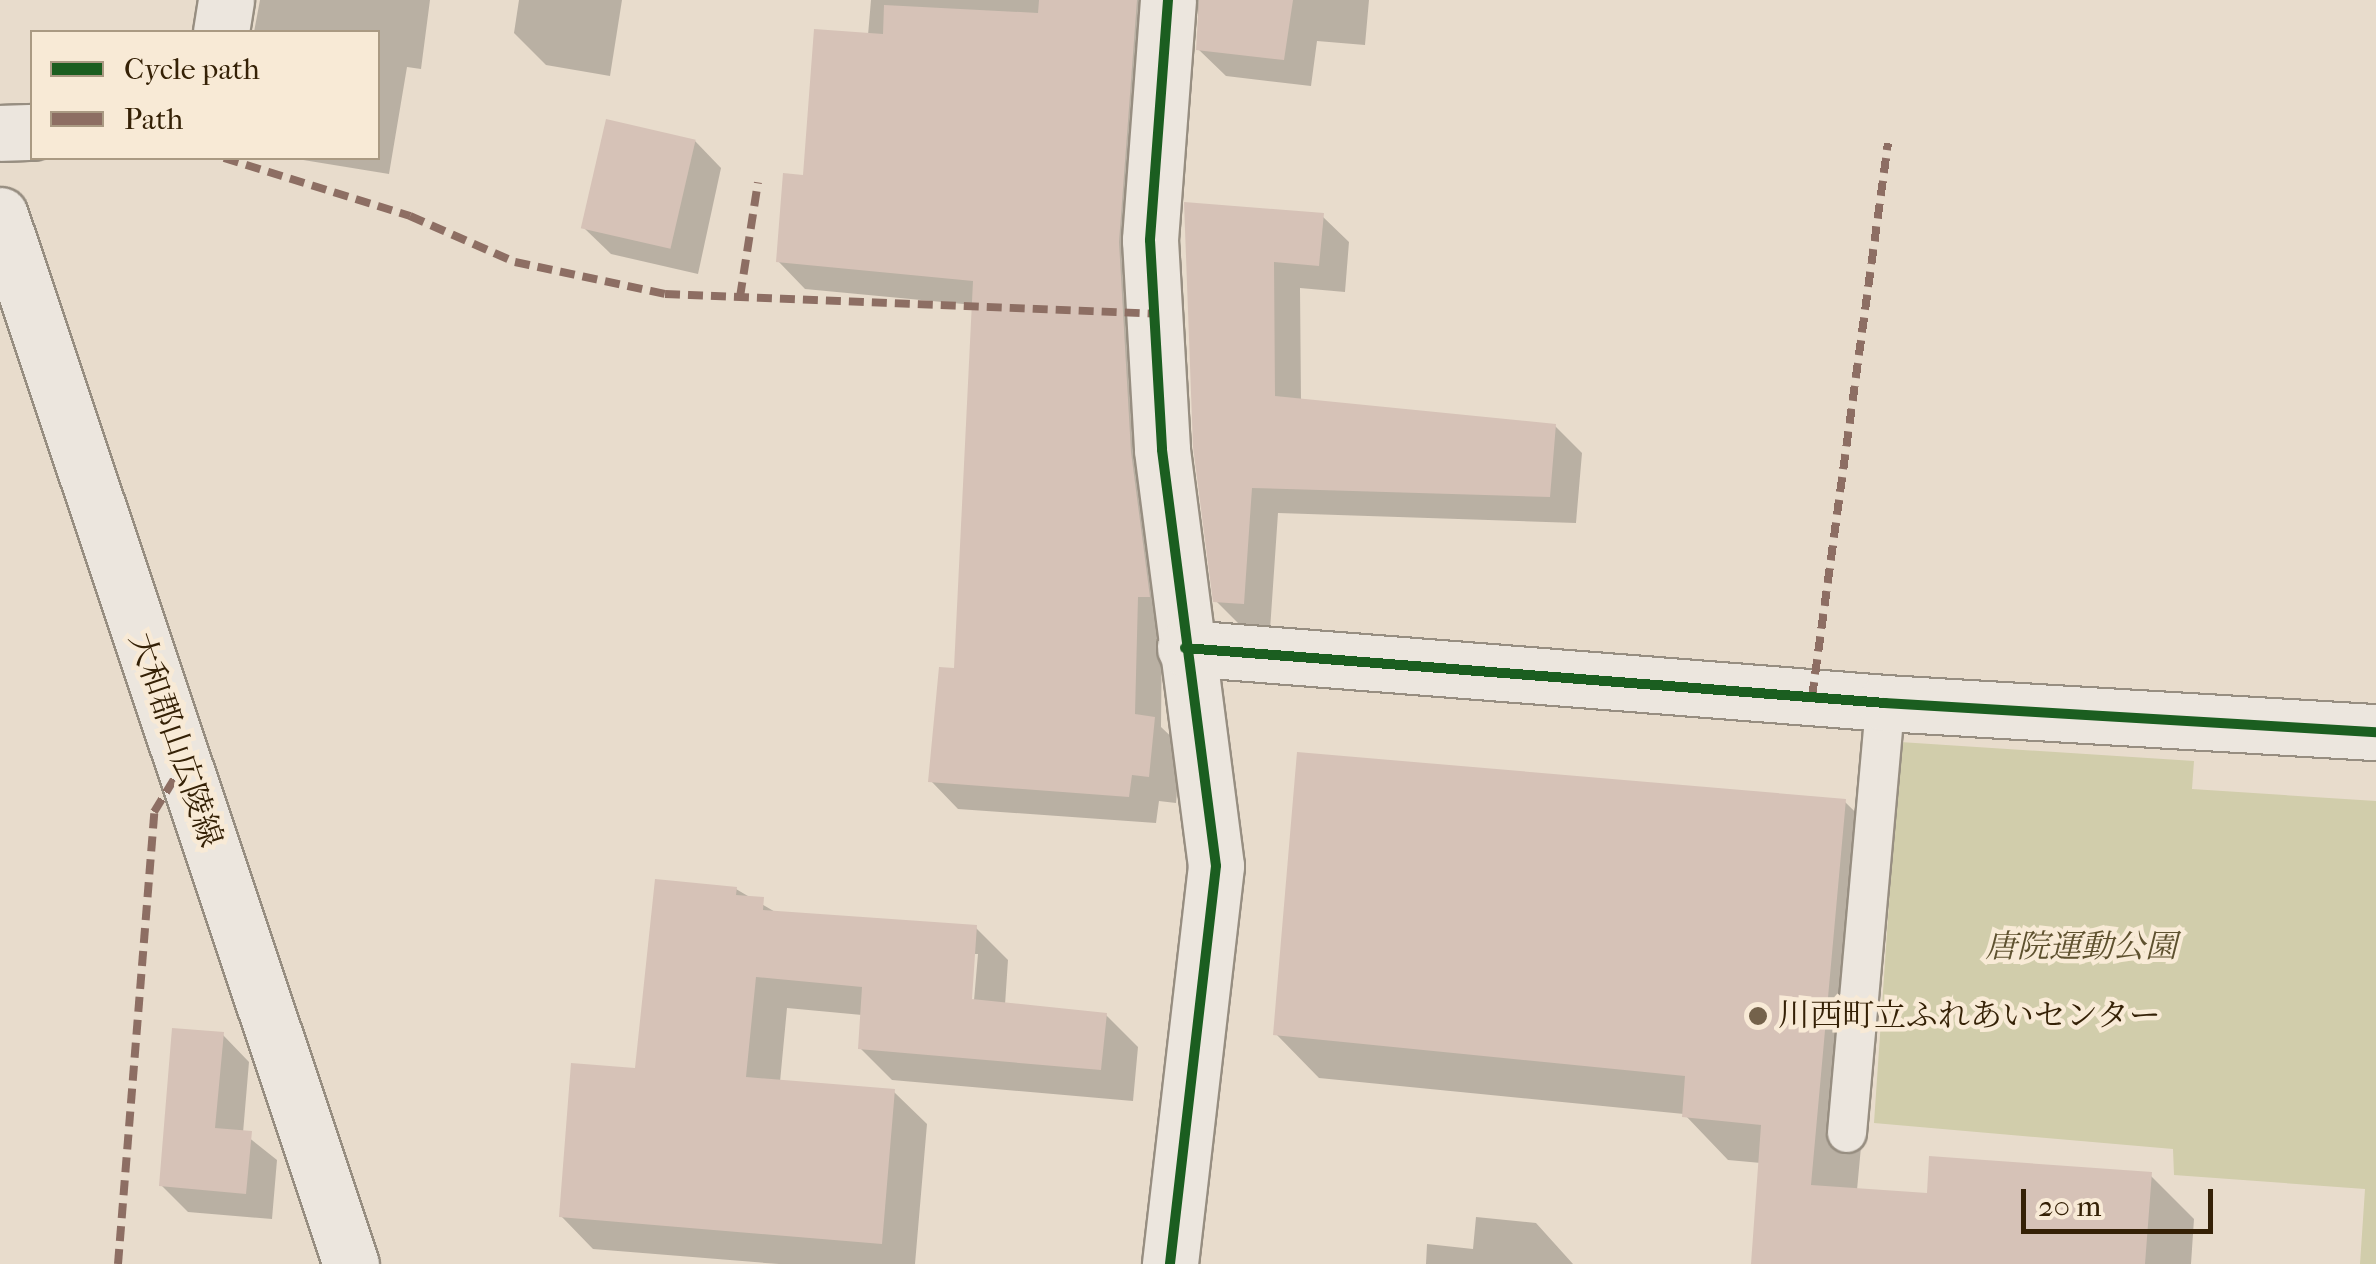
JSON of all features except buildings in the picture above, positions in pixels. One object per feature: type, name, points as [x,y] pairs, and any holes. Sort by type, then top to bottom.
[{"type":"street","points":[[222,30],[226,0]]},
{"type":"street","points":[[1168,0],[1150,240],[1162,450],[1216,866],[1170,1264]]},
{"type":"street","points":[[0,132],[30,132]]},
{"type":"street","name":"大和郡山広陵線","points":[[0,215],[351,1264]]},
{"type":"street","points":[[1186,648],[1885,703],[2376,732]]},
{"type":"lane","points":[[1847,1133],[1885,703]]},
{"type":"green space","name":"唐院運動公園","points":[[1900,742],[2194,761],[2192,789],[2376,801],[2376,1264],[2360,1264],[2365,1189],[2174,1175],[2173,1149],[1874,1123]]},
{"type":"marked path","points":[[1812,697],[1888,143]]},
{"type":"marked path","points":[[230,160],[410,216],[515,262],[665,294],[1154,314]]},
{"type":"marked path","points":[[740,297],[758,182]]},
{"type":"marked path","points":[[118,1264],[154,812],[184,763]]},
{"type":"cycle path","points":[[1168,0],[1150,240],[1162,450],[1216,866],[1170,1264]]},
{"type":"cycle path","points":[[1185,648],[1885,703],[2376,732]]},
{"type":"place","name":"川西町立ふれあいセンター","points":[[1758,1016]]}]
